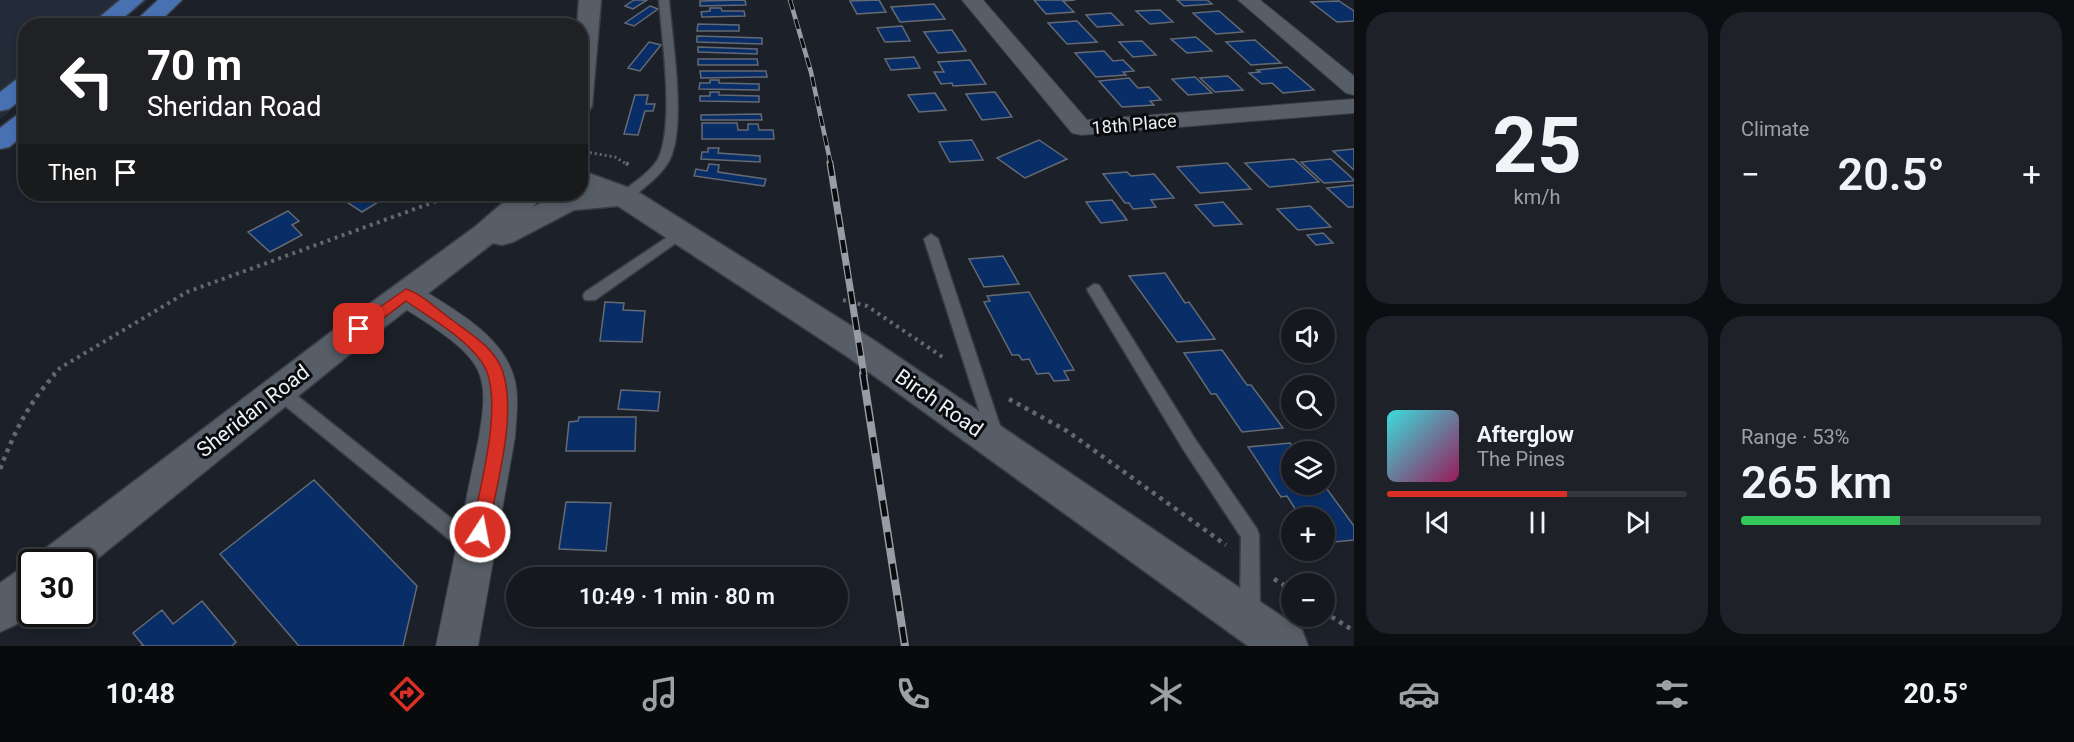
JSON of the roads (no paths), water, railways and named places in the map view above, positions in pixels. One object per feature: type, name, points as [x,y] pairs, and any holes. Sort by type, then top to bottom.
[{"type":"main road","points":[[110,18],[133,0]]},
{"type":"main road","points":[[150,18],[171,0]]},
{"type":"main road","points":[[0,104],[18,90]]},
{"type":"main road","points":[[0,141],[18,126]]},
{"type":"street","points":[[588,21],[590,0]]},
{"type":"street","name":"18th Place","points":[[972,0],[1081,128],[1354,106]]},
{"type":"street","points":[[1248,0],[1354,88]]},
{"type":"street","name":"Birch Road","points":[[588,180],[636,187],[681,233],[860,348],[1286,646]]},
{"type":"street","points":[[588,197],[636,187]]},
{"type":"street","name":"Sheridan Road","points":[[78,549],[279,391],[462,252],[522,201]]},
{"type":"street","points":[[462,252],[524,225],[568,201]]},
{"type":"street","points":[[406,294],[474,344],[495,372],[500,409],[497,438],[457,646]]},
{"type":"street","points":[[0,610],[18,596]]},
{"type":"lane","points":[[636,187],[664,158],[670,137],[664,0]]},
{"type":"lane","points":[[590,296],[681,233]]},
{"type":"lane","points":[[931,239],[998,445]]},
{"type":"lane","points":[[1094,289],[1184,435],[1250,535],[1250,621]]},
{"type":"lane","points":[[279,391],[476,550]]},
{"type":"railway","points":[[790,0],[811,72],[831,165]]},
{"type":"railway","points":[[830,163],[864,375]]},
{"type":"railway","points":[[863,374],[905,646]]}]
